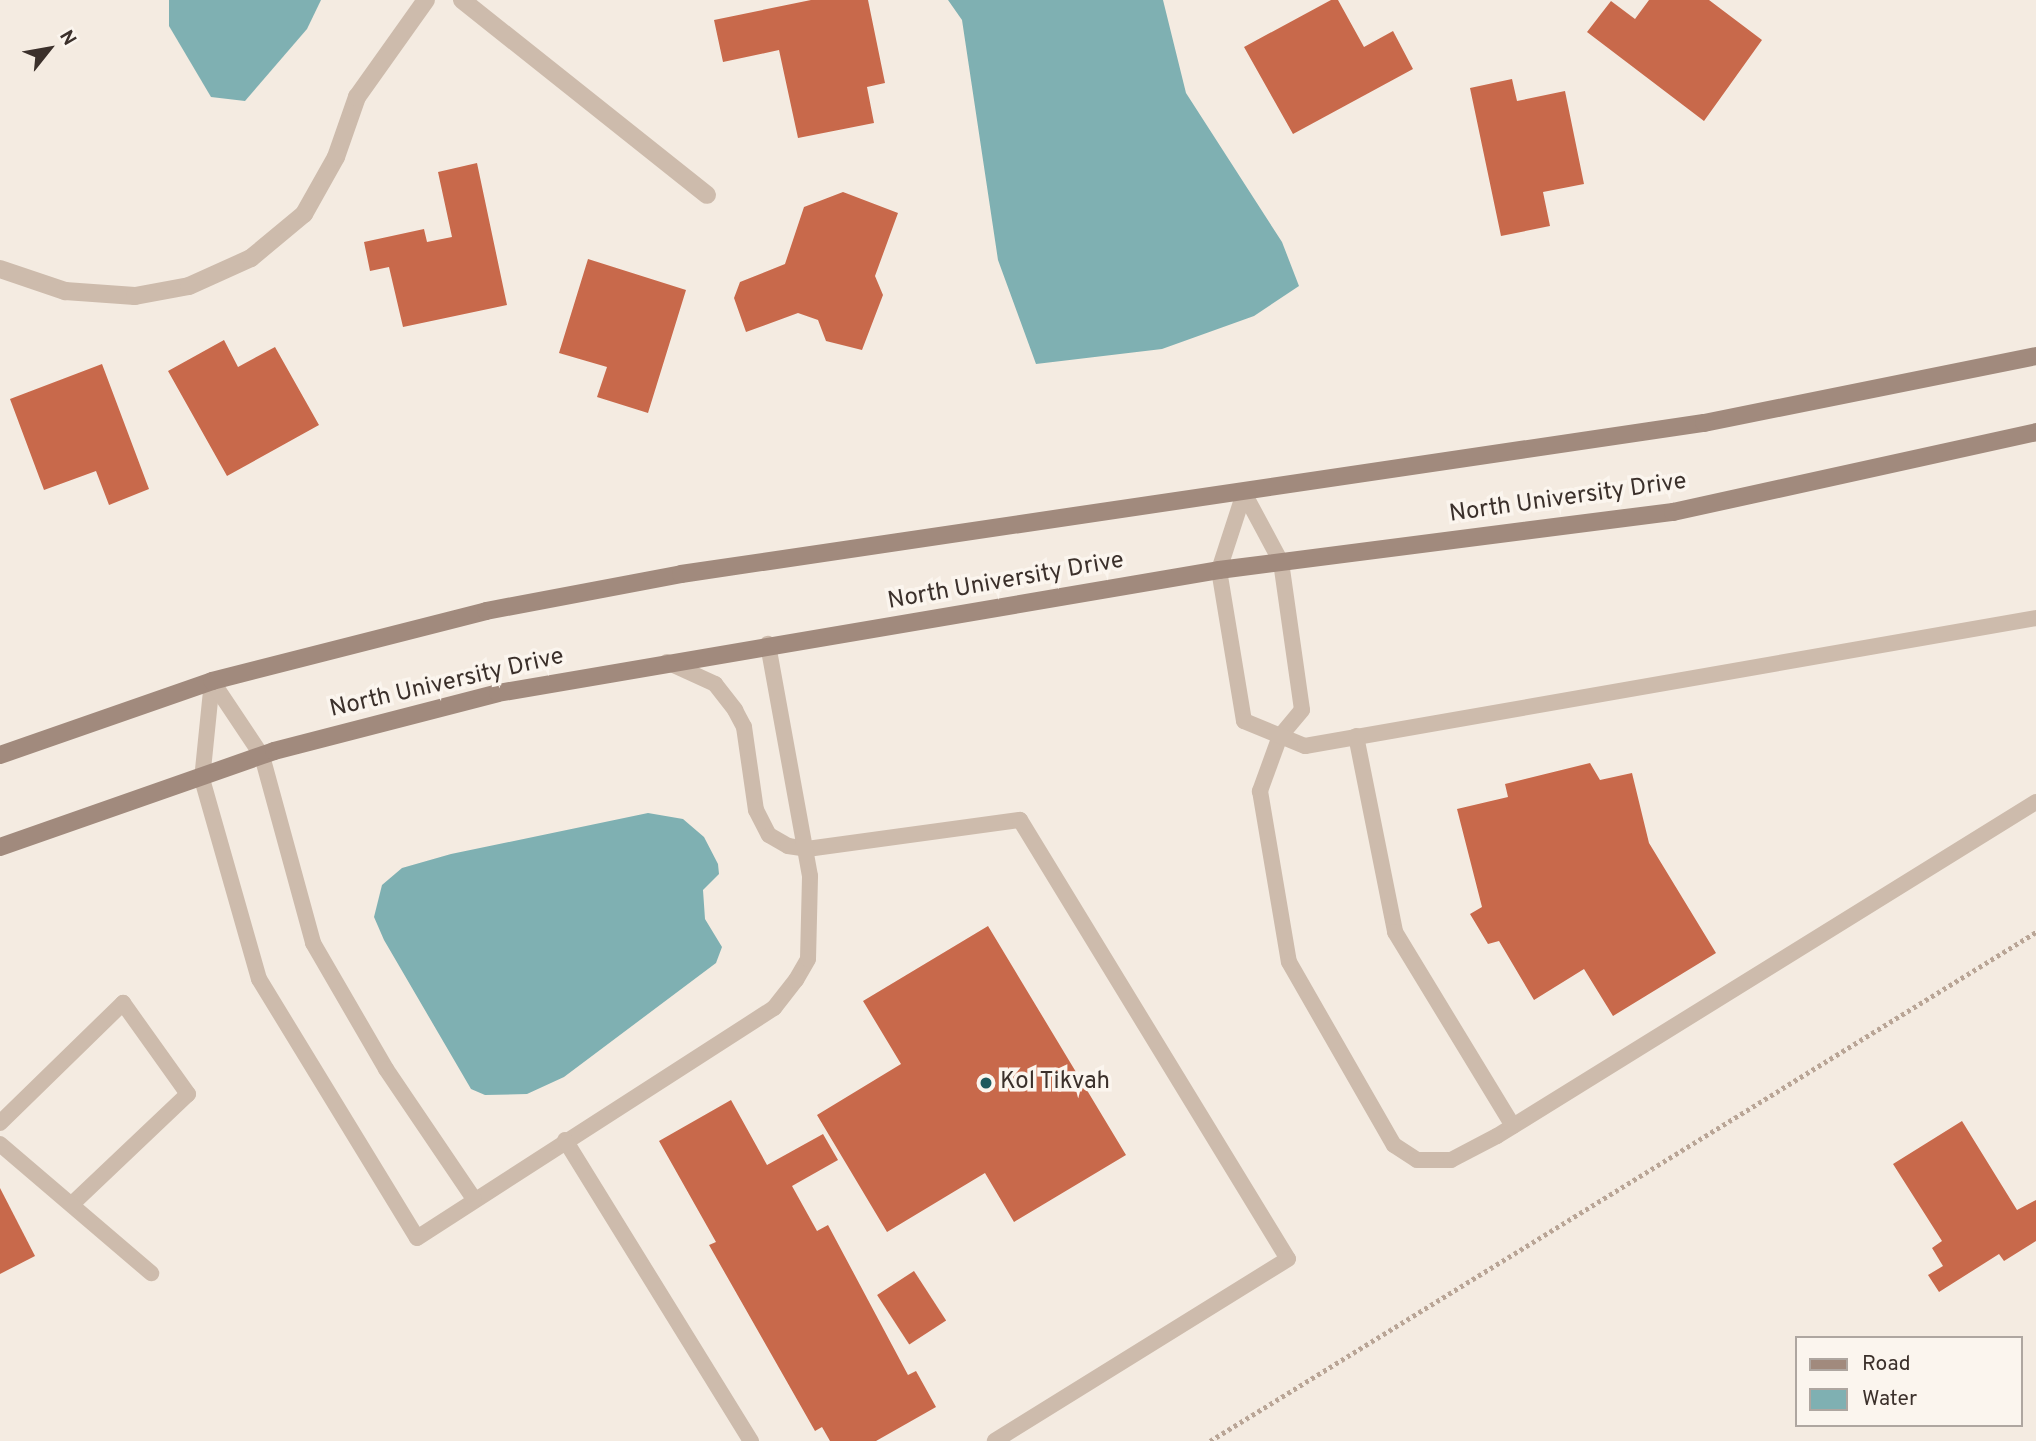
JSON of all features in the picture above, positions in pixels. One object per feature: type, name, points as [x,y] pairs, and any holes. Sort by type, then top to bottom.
[{"type":"main road","name":"North University Drive","points":[[0,755],[212,681],[486,611],[681,574],[1704,423],[2036,356]]},
{"type":"main road","name":"North University Drive","points":[[0,846],[202,779],[262,756],[498,693],[768,644],[1219,570],[1674,512],[2036,432]]},
{"type":"street","points":[[0,269],[65,291],[135,296],[189,286],[251,258],[304,214],[336,157],[357,97],[426,0]]},
{"type":"street","points":[[462,0],[707,195]]},
{"type":"lane","points":[[1244,493],[1281,562],[1301,710],[1280,736],[1260,791],[1289,962],[1303,996],[1394,1145],[1417,1160],[1451,1160],[1513,1126],[2036,802]]},
{"type":"lane","points":[[1244,493],[1219,570],[1244,721],[1305,746],[2036,618]]},
{"type":"lane","points":[[212,681],[202,779],[259,979],[417,1238],[565,1140],[774,1008],[808,959],[807,849],[768,644]]},
{"type":"lane","points":[[667,662],[715,684],[735,710],[744,727],[760,818],[769,835],[807,849],[1020,820],[1288,1259],[995,1441]]},
{"type":"lane","points":[[212,681],[262,756],[313,943],[386,1069],[474,1199]]},
{"type":"lane","points":[[1356,736],[1395,932],[1513,1126]]},
{"type":"lane","points":[[0,1123],[123,1003],[188,1094],[72,1204]]},
{"type":"lane","points":[[565,1140],[751,1441]]},
{"type":"lane","points":[[0,1144],[152,1273]]},
{"type":"path","points":[[1210,1441],[2036,932]]},
{"type":"water","points":[[169,0],[321,0],[307,29],[245,101],[211,97],[169,26]]},
{"type":"water","points":[[948,0],[1163,0],[1186,93],[1282,242],[1299,286],[1254,316],[1162,349],[1036,364],[998,260],[962,20]]},
{"type":"water","points":[[648,813],[683,819],[704,837],[718,864],[719,874],[703,890],[705,919],[722,947],[716,963],[564,1077],[527,1094],[485,1095],[471,1089],[384,940],[374,917],[382,885],[402,868],[451,854]]},
{"type":"building","points":[[811,0],[868,0],[885,83],[867,87],[874,123],[798,138],[779,50],[723,62],[714,20]]},
{"type":"building","points":[[1331,0],[1338,0],[1364,47],[1393,31],[1413,69],[1293,134],[1244,47]]},
{"type":"building","points":[[1649,0],[1709,0],[1762,40],[1704,121],[1587,32],[1611,1],[1635,19]]},
{"type":"building","points":[[1512,79],[1517,101],[1565,91],[1584,184],[1543,192],[1550,226],[1501,236],[1470,88]]},
{"type":"building","points":[[477,163],[507,305],[403,327],[389,267],[370,271],[364,242],[424,229],[427,242],[452,237],[438,172]]},
{"type":"building","points":[[843,192],[898,213],[875,276],[883,295],[862,350],[826,341],[818,320],[798,313],[746,332],[734,298],[740,282],[785,264],[804,207]]},
{"type":"building","points":[[588,259],[686,290],[648,413],[597,397],[607,367],[559,353]]},
{"type":"building","points":[[224,340],[238,367],[275,347],[319,425],[227,476],[168,371]]},
{"type":"building","points":[[102,364],[149,489],[109,505],[96,471],[44,490],[10,399]]},
{"type":"building","points":[[1590,763],[1600,780],[1632,773],[1649,843],[1716,953],[1613,1016],[1584,969],[1534,1000],[1499,941],[1488,944],[1470,914],[1482,907],[1457,809],[1508,797],[1505,784]]},
{"type":"building","points":[[988,926],[1126,1155],[1014,1222],[985,1173],[887,1232],[817,1115],[901,1064],[863,1001]]},
{"type":"building","points":[[731,1100],[767,1165],[823,1134],[838,1160],[792,1186],[817,1231],[828,1225],[908,1375],[916,1371],[936,1407],[876,1441],[830,1441],[822,1427],[815,1431],[709,1245],[716,1242],[659,1141]]},
{"type":"building","points":[[1962,1121],[2017,1210],[2036,1200],[2036,1241],[2004,1261],[1999,1254],[1939,1292],[1928,1275],[1943,1266],[1932,1248],[1942,1241],[1893,1164]]},
{"type":"building","points":[[0,1188],[35,1256],[0,1274]]},
{"type":"building","points":[[914,1271],[946,1320],[909,1344],[877,1295]]},
{"type":"place","name":"Kol Tikvah","points":[[986,1083]]}]
